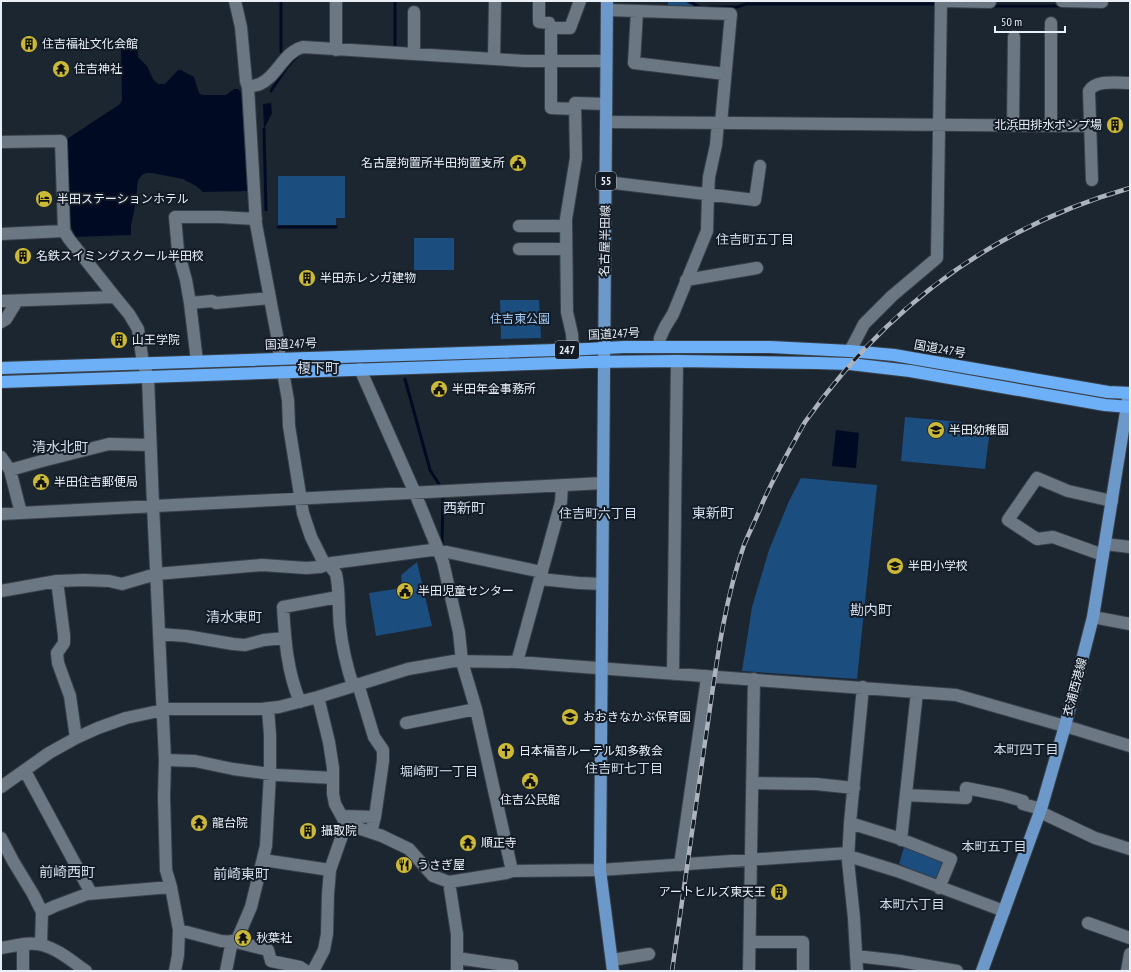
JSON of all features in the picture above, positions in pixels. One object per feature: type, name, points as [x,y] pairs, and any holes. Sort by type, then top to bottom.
[{"type":"highway","name":"国道247号","points":[[1,368],[604,348],[770,347],[850,350],[894,355],[1108,392],[1130,391]]},
{"type":"highway","name":"247","points":[[1,382],[604,362],[678,361],[816,363],[850,364],[910,371],[1105,405],[1128,407]]},
{"type":"main road","name":"名古屋半田線","points":[[607,5],[600,870],[613,966]]},
{"type":"main road","name":"衣浦西港線","points":[[982,971],[1040,811],[1065,726],[1093,617],[1130,391]]},
{"type":"street","points":[[235,1],[240,21],[246,81],[248,87],[256,224],[279,346],[279,358]]},
{"type":"street","points":[[336,1],[336,50]]},
{"type":"street","points":[[494,58],[495,1]]},
{"type":"street","points":[[539,1],[539,22],[549,23],[551,28],[551,108],[575,109]]},
{"type":"street","points":[[551,28],[570,28],[580,1]]},
{"type":"street","points":[[850,350],[864,324],[892,296],[937,258],[941,1],[990,2]]},
{"type":"street","points":[[1062,1],[1102,1]]},
{"type":"street","points":[[607,5],[637,10],[730,14],[720,123],[709,177],[707,230],[673,314],[660,338],[660,347]]},
{"type":"street","points":[[637,10],[634,63],[725,74]]},
{"type":"street","points":[[414,12],[414,54]]},
{"type":"street","points":[[1050,125],[1051,23]]},
{"type":"street","points":[[1013,125],[1014,37]]},
{"type":"street","points":[[248,87],[260,84],[268,79],[286,58],[298,48],[303,47],[525,61],[606,61]]},
{"type":"street","points":[[1092,180],[1090,91],[1092,86],[1098,83],[1130,83]]},
{"type":"street","points":[[573,350],[572,334],[567,312],[566,219],[576,158],[575,103],[606,104]]},
{"type":"street","points":[[606,122],[1090,126]]},
{"type":"street","points":[[1,142],[61,140],[64,231],[115,296],[138,330],[143,363],[148,377],[152,506],[165,760],[164,797],[166,870],[171,887],[178,930],[178,955],[175,971]]},
{"type":"street","points":[[606,182],[755,200],[760,166]]},
{"type":"street","points":[[197,362],[190,303],[186,280],[178,252],[174,217],[256,218]]},
{"type":"street","points":[[519,226],[566,226]]},
{"type":"street","points":[[1,234],[64,231]]},
{"type":"street","points":[[519,249],[566,249]]},
{"type":"street","points":[[686,280],[757,268]]},
{"type":"street","points":[[1,302],[115,296]]},
{"type":"street","points":[[190,303],[212,301],[216,303],[270,298]]},
{"type":"street","points":[[1,322],[6,319],[16,301]]},
{"type":"street","points":[[674,674],[678,361]]},
{"type":"street","points":[[360,369],[415,493],[443,562],[459,632],[462,662],[476,709],[512,871]]},
{"type":"street","points":[[283,372],[288,400],[289,426],[303,513],[311,537],[323,561],[336,574],[340,627],[347,668],[356,685],[374,737],[383,750],[383,761],[375,817],[371,832]]},
{"type":"street","points":[[10,470],[109,444],[150,445]]},
{"type":"street","points":[[1,457],[10,470],[21,513]]},
{"type":"street","points":[[1112,501],[1068,491],[1037,478],[1008,520],[1037,539],[1053,537],[1104,550],[1130,548]]},
{"type":"street","points":[[1,514],[603,483]]},
{"type":"street","points":[[517,662],[561,502],[562,486]]},
{"type":"street","points":[[1,591],[57,581],[90,580],[109,581],[122,584],[156,574],[242,566],[273,565],[306,568],[320,567],[327,564],[380,556],[412,554],[432,550],[541,576],[579,583],[602,584]]},
{"type":"street","points":[[57,581],[64,635],[64,643],[57,653],[58,663],[70,696],[76,738]]},
{"type":"street","points":[[300,702],[289,669],[283,607],[338,597]]},
{"type":"street","points":[[1093,617],[1130,624]]},
{"type":"street","points":[[159,634],[186,636],[245,645],[264,640],[285,638]]},
{"type":"street","points":[[1,787],[49,753],[76,738],[126,718],[168,709],[268,708],[318,697],[408,669],[454,661],[517,662],[956,695],[1130,746]]},
{"type":"street","points":[[680,865],[706,685],[706,676]]},
{"type":"street","points":[[749,971],[754,679]]},
{"type":"street","points":[[857,971],[848,855],[863,687]]},
{"type":"street","points":[[901,840],[917,692]]},
{"type":"street","points":[[318,697],[329,742],[333,768],[335,804],[344,820],[409,849],[433,876],[449,882],[512,871],[600,870],[848,855],[897,871],[939,888],[1004,911]]},
{"type":"street","points":[[226,971],[234,942],[250,907],[266,846],[270,774],[268,708]]},
{"type":"street","points":[[406,723],[476,709]]},
{"type":"street","points":[[165,760],[195,761],[233,769],[270,774],[333,778]]},
{"type":"street","points":[[25,771],[91,893]]},
{"type":"street","points":[[752,783],[816,784],[854,788]]},
{"type":"street","points":[[906,795],[966,798],[966,788],[1002,795],[1022,801],[1023,804],[1095,838],[1130,849]]},
{"type":"street","points":[[344,820],[375,817]]},
{"type":"street","points":[[313,971],[324,950],[327,934],[330,870],[344,820]]},
{"type":"street","points":[[850,823],[951,859],[939,888]]},
{"type":"street","points":[[1,838],[12,861],[33,894],[42,912],[41,944]]},
{"type":"street","points":[[263,860],[330,870]]},
{"type":"street","points":[[449,882],[456,922],[457,971]]},
{"type":"street","points":[[42,912],[91,893],[171,887]]},
{"type":"street","points":[[1088,923],[1130,938]]},
{"type":"street","points":[[178,930],[221,941],[234,942],[268,950],[271,961],[300,967],[306,971]]},
{"type":"street","points":[[750,942],[803,942],[803,971]]},
{"type":"street","points":[[1,948],[41,944],[56,951],[86,971]]},
{"type":"street","points":[[23,945],[23,971]]},
{"type":"street","points":[[613,966],[649,954]]},
{"type":"street","points":[[1127,971],[1130,954]]},
{"type":"street","points":[[856,956],[900,961],[957,971]]},
{"type":"street","points":[[457,958],[512,966],[512,971]]},
{"type":"green space","points":[[668,1],[684,1],[697,8],[668,7]]},
{"type":"green space","points":[[278,176],[345,176],[345,218],[336,218],[336,225],[278,225]]},
{"type":"green space","points":[[414,238],[454,238],[454,270],[414,270]]},
{"type":"green space","name":"住吉東公園","points":[[500,300],[539,300],[541,338],[501,339]]},
{"type":"green space","points":[[905,417],[961,422],[961,426],[990,429],[985,469],[901,461]]},
{"type":"green space","points":[[801,478],[877,485],[857,679],[742,671],[752,607],[769,550],[789,501]]},
{"type":"green space","points":[[417,562],[432,626],[376,636],[369,593],[402,588],[401,575]]},
{"type":"green space","points":[[905,844],[946,860],[938,881],[899,864]]},
{"type":"shaded area","points":[[129,40],[137,42],[138,57],[147,66],[153,79],[158,84],[165,84],[178,70],[181,70],[194,77],[199,93],[202,95],[226,95],[234,89],[238,89],[241,92],[248,191],[203,192],[196,186],[183,179],[146,173],[138,180],[131,235],[75,237],[70,223],[67,139],[120,104],[122,100],[121,47],[123,43]]},
{"type":"shaded area","points":[[271,103],[272,113],[264,129],[263,104]]},
{"type":"shaded area","points":[[836,430],[859,433],[856,468],[832,466]]},
{"type":"waterway","points":[[281,1],[281,52]]},
{"type":"waterway","points":[[395,1],[395,47]]},
{"type":"waterway","points":[[689,1],[701,8]]},
{"type":"waterway","points":[[709,7],[737,7],[746,4],[935,4]]},
{"type":"waterway","points":[[990,6],[1062,6]]},
{"type":"waterway","points":[[271,91],[287,67],[299,54]]},
{"type":"waterway","points":[[264,129],[266,210]]},
{"type":"waterway","points":[[278,227],[336,227]]},
{"type":"waterway","points":[[405,379],[430,470],[439,484]]},
{"type":"waterway","points":[[442,544],[443,497]]},
{"type":"railway","points":[[672,971],[716,667],[730,593],[746,540],[771,485],[803,425],[837,380],[871,342],[908,307],[947,276],[989,249],[1033,225],[1080,204],[1130,188]]},
{"type":"place","name":"住吉福祉文化会館","points":[[29,44]]},
{"type":"place","name":"住吉神社","points":[[61,69]]},
{"type":"place","name":"北浜田排水ポンプ場","points":[[1115,125]]},
{"type":"place","name":"名古屋拘置所半田拘置支所","points":[[518,163]]},
{"type":"place","name":"半田ステーションホテル","points":[[44,199]]},
{"type":"place","name":"名鉄スイミングスクール半田校","points":[[23,256]]},
{"type":"place","name":"半田赤レンガ建物","points":[[307,278]]},
{"type":"place","name":"山王学院","points":[[119,340]]},
{"type":"place","name":"半田年金事務所","points":[[439,389]]},
{"type":"place","name":"半田幼稚園","points":[[936,430]]},
{"type":"place","name":"半田住吉郵便局","points":[[41,482]]},
{"type":"place","name":"半田小学校","points":[[895,566]]},
{"type":"place","name":"半田児童センター","points":[[405,591]]},
{"type":"place","name":"おおきなかぶ保育園","points":[[570,717]]},
{"type":"place","name":"日本福音ルーテル知多教会","points":[[506,751]]},
{"type":"place","name":"住吉公民館","points":[[530,781]]},
{"type":"place","name":"龍台院","points":[[199,823]]},
{"type":"place","name":"攝取院","points":[[308,831]]},
{"type":"place","name":"順正寺","points":[[468,843]]},
{"type":"place","name":"うさぎ屋","points":[[404,865]]},
{"type":"place","name":"アートヒルズ東天王","points":[[779,892]]},
{"type":"place","name":"秋葉社","points":[[243,938]]},
{"type":"district","name":"住吉町五丁目","points":[[755,239]]},
{"type":"district","name":"榎下町","points":[[318,368]]},
{"type":"district","name":"清水北町","points":[[60,447]]},
{"type":"district","name":"西新町","points":[[464,508]]},
{"type":"district","name":"住吉町六丁目","points":[[598,513]]},
{"type":"district","name":"東新町","points":[[713,513]]},
{"type":"district","name":"勘内町","points":[[871,610]]},
{"type":"district","name":"清水東町","points":[[234,617]]},
{"type":"district","name":"本町四丁目","points":[[1026,749]]},
{"type":"district","name":"住吉町七丁目","points":[[624,768]]},
{"type":"district","name":"堀崎町一丁目","points":[[439,771]]},
{"type":"district","name":"本町五丁目","points":[[994,846]]},
{"type":"district","name":"前崎西町","points":[[67,872]]},
{"type":"district","name":"前崎東町","points":[[241,874]]},
{"type":"district","name":"本町六丁目","points":[[912,904]]}]
